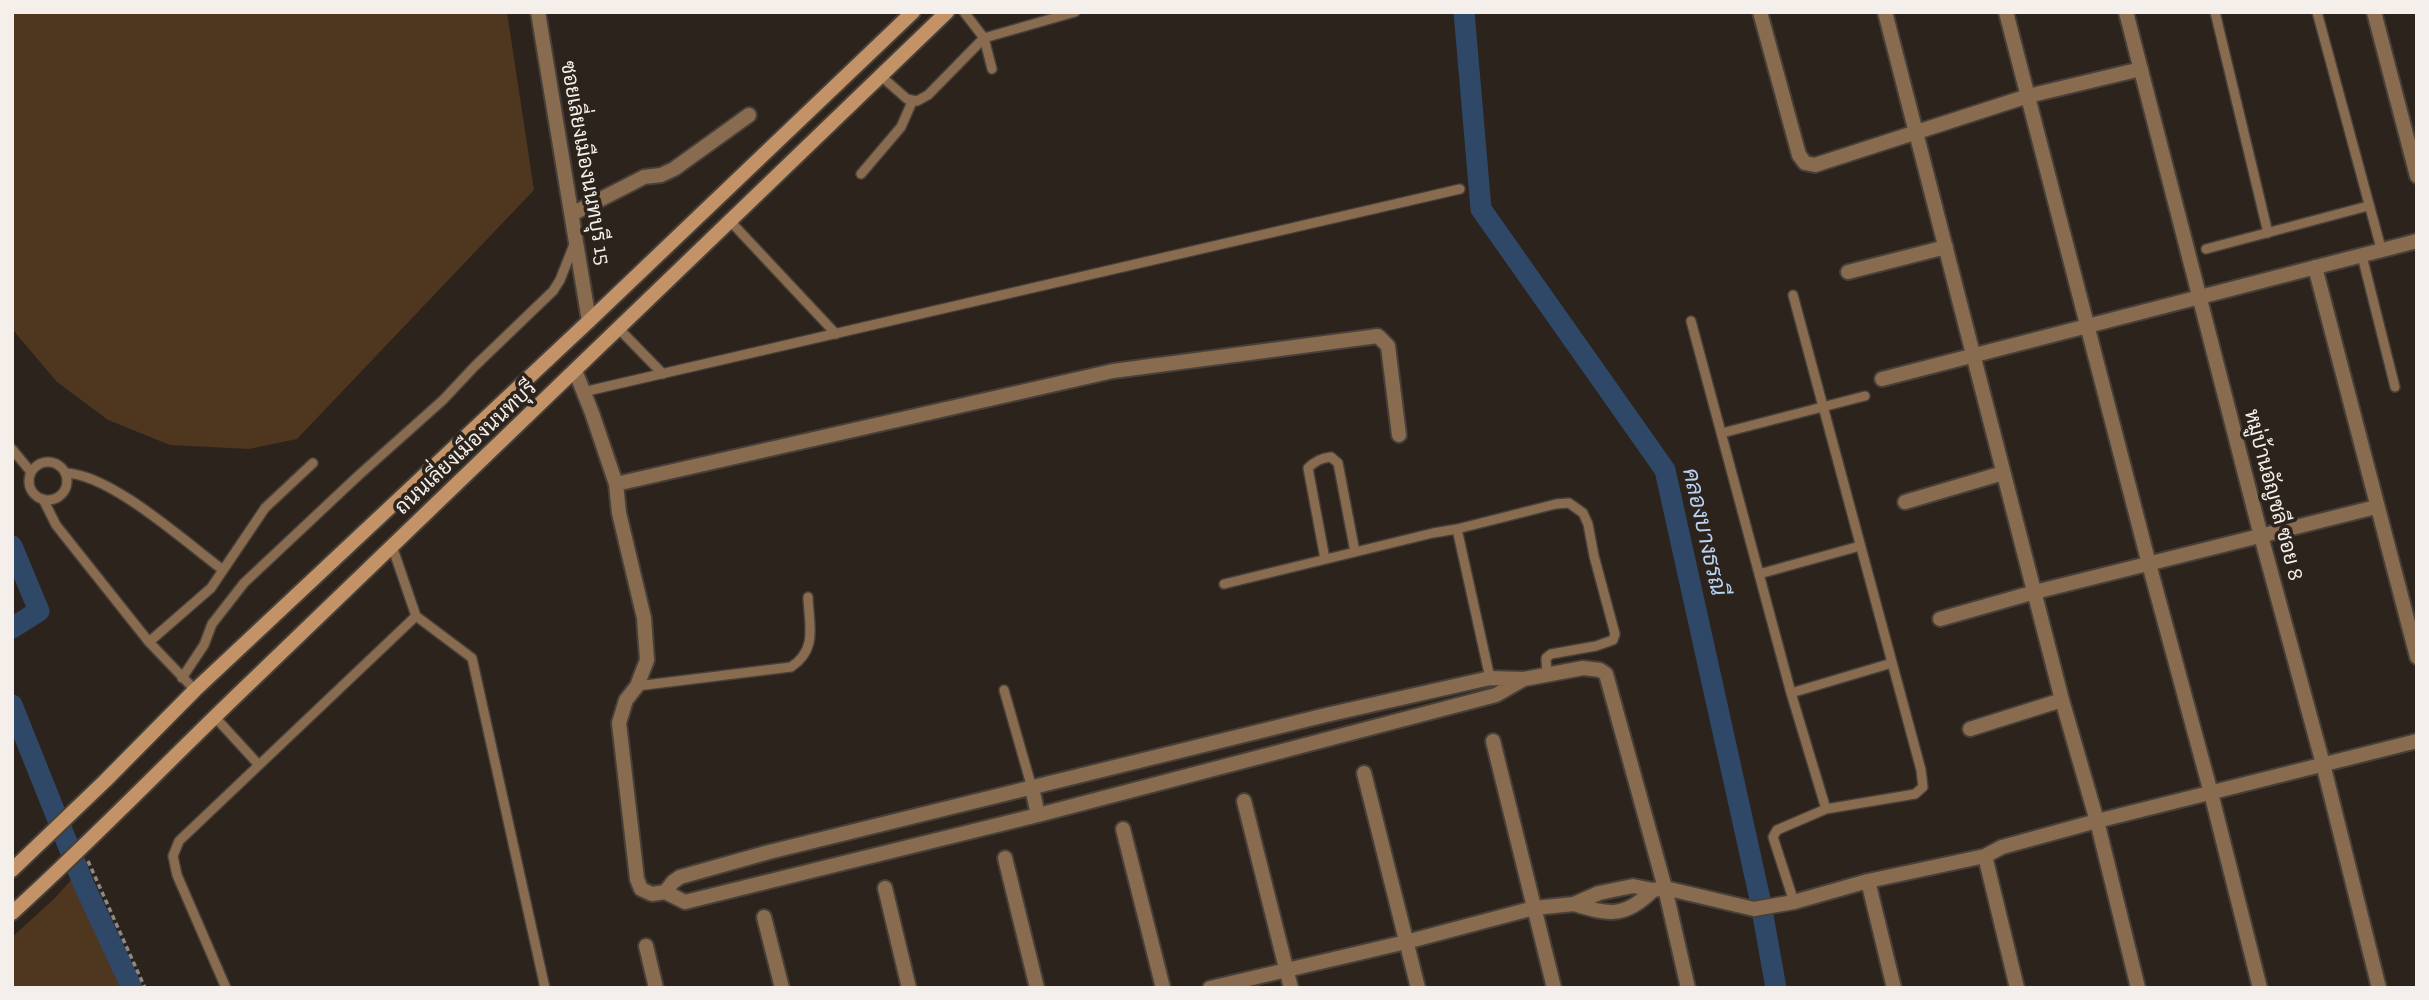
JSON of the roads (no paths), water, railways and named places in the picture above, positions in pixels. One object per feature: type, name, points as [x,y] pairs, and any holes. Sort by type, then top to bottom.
[{"type":"main road","name":"ถนนเลี่ยงเมืองนนทบุรี","points":[[12,870],[195,690],[589,321],[913,12]]},
{"type":"main road","name":"ถนนเลี่ยงเมืองนนทบุรี","points":[[12,913],[67,863],[214,716],[576,373],[947,12]]},
{"type":"street","name":"ซอยเลี่ยงเมืองนนทบุรี 15","points":[[538,12],[589,321]]},
{"type":"street","points":[[1760,12],[1798,155],[1805,163],[1815,165],[2028,96],[2141,69]]},
{"type":"street","points":[[1885,12],[2062,700],[2097,821],[2138,988]]},
{"type":"street","points":[[2006,12],[2260,988]]},
{"type":"street","name":"หมู่บ้านอัญชลี ซอย 8","points":[[2126,12],[2379,988]]},
{"type":"street","points":[[2374,12],[2417,176]]},
{"type":"street","points":[[572,214],[644,177],[661,175],[674,169],[749,115]]},
{"type":"street","points":[[1882,379],[2417,241]]},
{"type":"street","points":[[1847,272],[1946,247]]},
{"type":"street","points":[[2315,267],[2417,657]]},
{"type":"street","points":[[616,484],[1113,371],[1378,336],[1388,346],[1399,435]]},
{"type":"street","points":[[576,373],[616,484],[619,513],[644,618],[648,660],[637,686],[626,700],[619,723],[637,879],[641,888],[652,894],[665,892],[685,902],[1038,815],[1496,695],[1524,679]]},
{"type":"street","points":[[1905,502],[2003,473]]},
{"type":"street","points":[[1940,619],[2035,592],[2376,507]]},
{"type":"street","points":[[665,892],[680,877],[744,859],[1292,723],[1490,678],[1524,679],[1583,668],[1600,670],[1606,674],[1659,889],[1688,988]]},
{"type":"street","points":[[1970,729],[2062,700]]},
{"type":"street","points":[[1292,723],[1296,748]]},
{"type":"street","points":[[1493,741],[1554,988]]},
{"type":"street","points":[[1210,988],[1406,942],[1534,908],[1573,904],[1599,893],[1633,886],[1754,909],[1794,902],[1868,881],[1985,856],[2002,847],[2097,821],[2417,741]]},
{"type":"street","points":[[1364,773],[1418,988]]},
{"type":"street","points":[[1032,788],[1038,815]]},
{"type":"street","points":[[1244,801],[1291,988]]},
{"type":"street","points":[[1123,829],[1163,988]]},
{"type":"street","points":[[1985,856],[2017,988]]},
{"type":"street","points":[[1005,858],[1037,988]]},
{"type":"street","points":[[1868,881],[1894,988]]},
{"type":"street","points":[[885,888],[909,988]]},
{"type":"street","points":[[1573,904],[1604,914],[1637,906],[1659,889]]},
{"type":"street","points":[[764,917],[782,988]]},
{"type":"street","points":[[646,946],[656,988]]},
{"type":"lane","points":[[964,12],[984,38],[992,69]]},
{"type":"lane","points":[[861,174],[901,127],[912,102],[928,95],[984,38],[1075,12]]},
{"type":"lane","points":[[2215,12],[2268,233]]},
{"type":"lane","points":[[2317,12],[2382,252]]},
{"type":"lane","points":[[881,76],[912,102]]},
{"type":"lane","points":[[583,392],[1460,189]]},
{"type":"lane","points":[[2206,249],[2368,206]]},
{"type":"lane","points":[[731,222],[836,334]]},
{"type":"lane","points":[[182,678],[204,645],[212,624],[244,583],[443,400],[553,291],[560,281],[576,237]]},
{"type":"lane","points":[[2362,256],[2395,387]]},
{"type":"lane","points":[[1793,295],[1921,770],[1923,787],[1915,794],[1826,809],[1781,827],[1773,836],[1794,902]]},
{"type":"lane","points":[[1691,321],[1791,693],[1826,809]]},
{"type":"lane","points":[[620,330],[663,374]]},
{"type":"lane","points":[[1722,433],[1865,396]]},
{"type":"lane","points":[[12,449],[31,472]]},
{"type":"lane","points":[[1325,559],[1308,468],[1314,461],[1324,458],[1331,457],[1338,463],[1356,552]]},
{"type":"lane","points":[[44,461],[60,466],[67,481],[65,489],[60,496],[52,500],[43,499],[35,495],[30,488],[31,472],[36,465],[44,461]]},
{"type":"lane","points":[[149,642],[211,588],[265,508],[313,463]]},
{"type":"lane","points":[[65,472],[79,473],[121,493],[223,570]]},
{"type":"lane","points":[[43,499],[55,525],[149,642],[195,690]]},
{"type":"lane","points":[[1224,584],[1569,503],[1583,513],[1588,524],[1615,634],[1613,640],[1596,646],[1546,657],[1547,676]]},
{"type":"lane","points":[[1457,529],[1490,678]]},
{"type":"lane","points":[[392,546],[416,616],[472,658],[545,988]]},
{"type":"lane","points":[[1759,574],[1860,546]]},
{"type":"lane","points":[[637,686],[791,667],[803,659],[810,647],[808,597]]},
{"type":"lane","points":[[226,988],[177,875],[173,856],[179,841],[416,616]]},
{"type":"lane","points":[[1791,693],[1892,663]]},
{"type":"lane","points":[[1004,690],[1032,788]]},
{"type":"lane","points":[[214,716],[258,764]]},
{"type":"waterway","name":"คลองบางธรณี","points":[[1464,12],[1481,209],[1665,470],[1760,899],[1776,988]]},
{"type":"waterway","points":[[12,546],[39,611],[12,628]]},
{"type":"waterway","points":[[12,705],[84,885],[132,988]]}]
